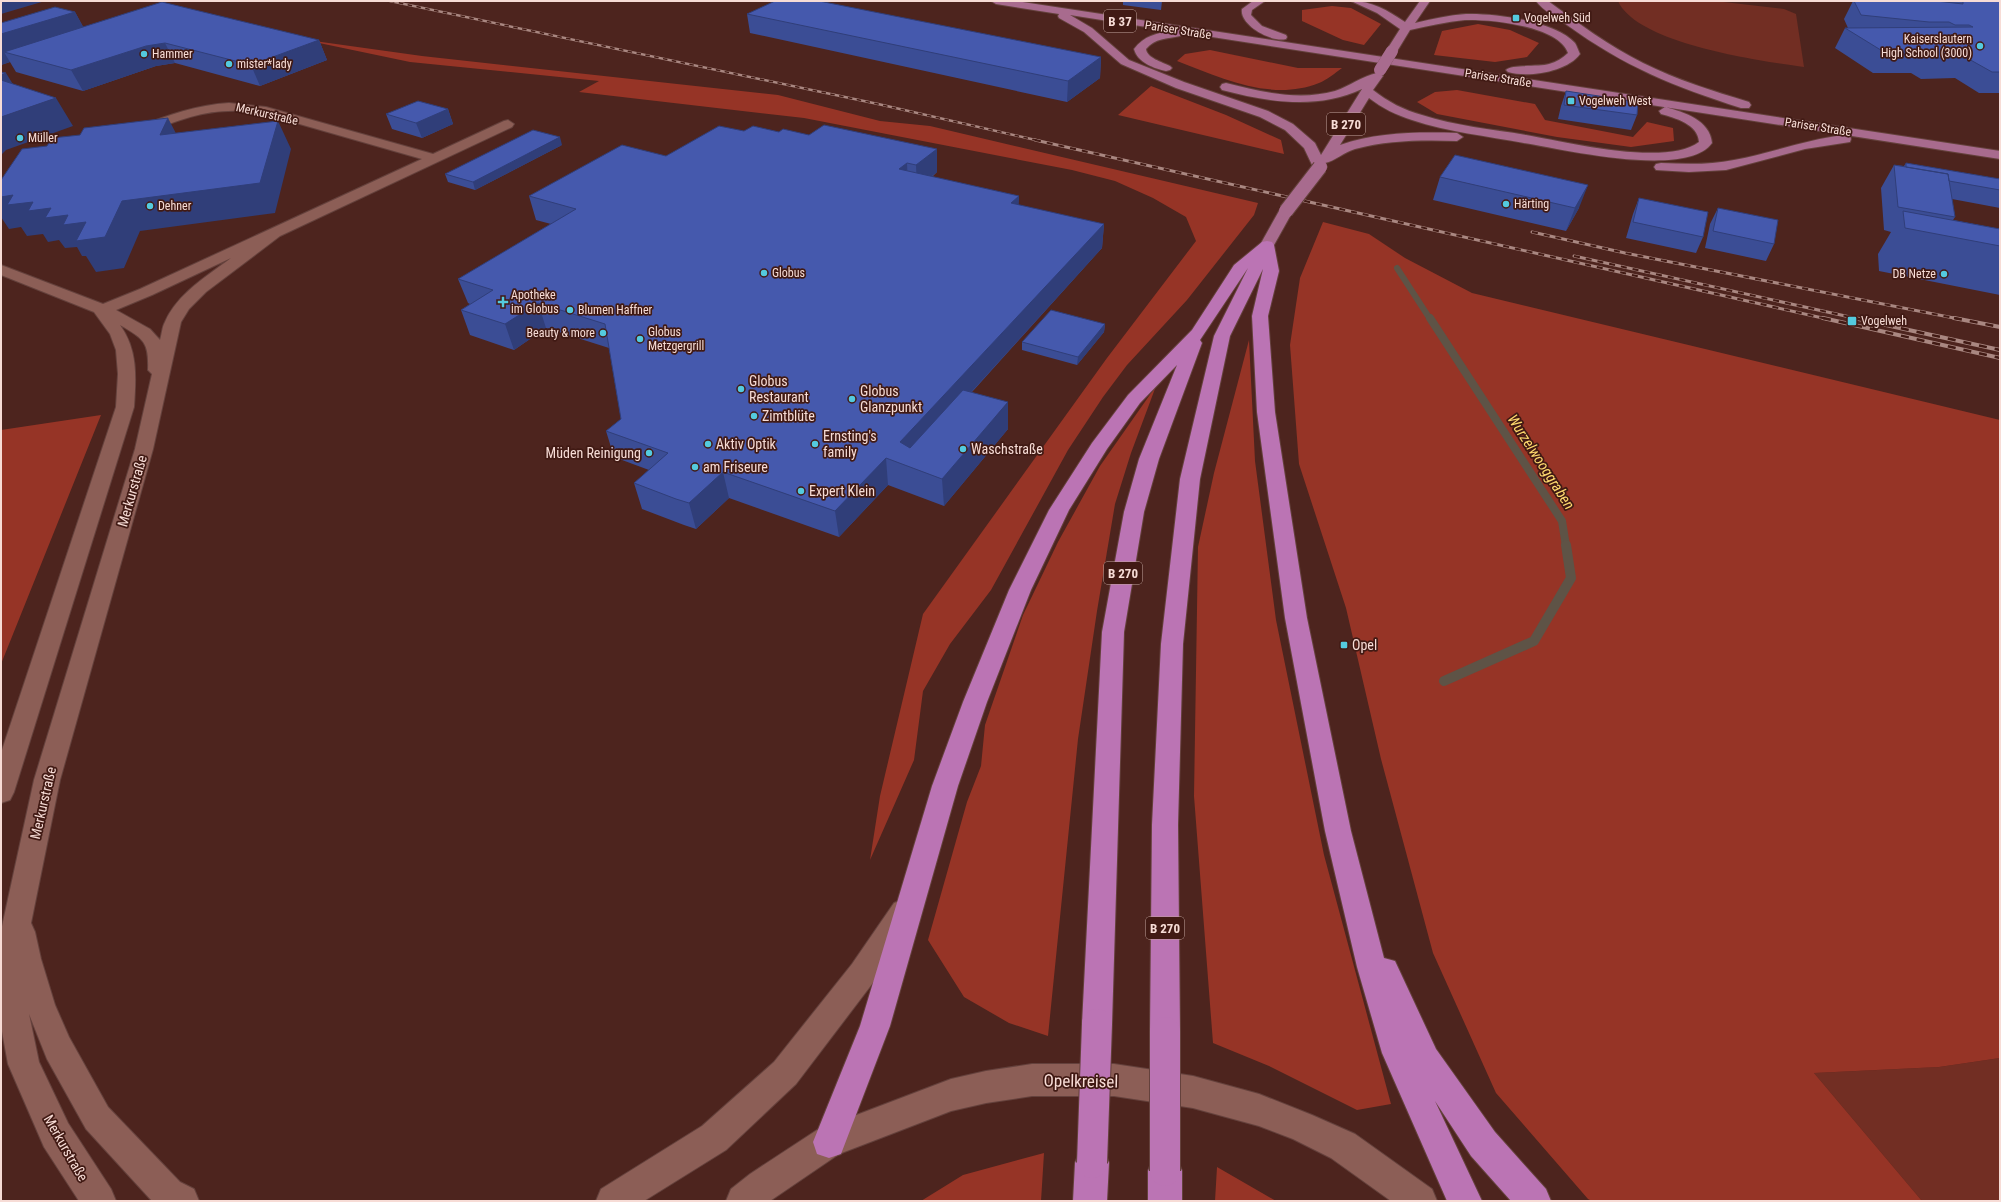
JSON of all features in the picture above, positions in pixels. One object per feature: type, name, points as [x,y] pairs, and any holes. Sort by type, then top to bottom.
[{"type":"highway","name":"B 270","points":[[1090,1201],[1113,632],[1134,512],[1149,459],[1198,332],[1239,268],[1267,245]]},
{"type":"highway","name":"B 270","points":[[1165,1186],[1165,825],[1172,644],[1190,479],[1222,336],[1267,245]]},
{"type":"highway","points":[[1267,245],[1271,271],[1260,316],[1266,412],[1296,618],[1338,831],[1397,1053],[1449,1171],[1465,1201]]},
{"type":"highway","points":[[829,1142],[875,1026],[914,898],[945,786],[975,702],[1020,590],[1059,510],[1099,447],[1134,399],[1198,332]]},
{"type":"highway","points":[[1360,917],[1425,1060],[1483,1144],[1534,1201]]},
{"type":"main road","name":"Pariser Straße","points":[[996,1],[1026,3],[1300,43],[1402,62],[2000,155]]},
{"type":"main road","points":[[1260,1],[1247,8],[1246,15],[1250,21],[1264,31],[1300,43]]},
{"type":"main road","points":[[1356,1],[1381,11],[1406,28],[1459,18],[1474,17],[1504,20],[1555,33],[1570,43],[1574,49],[1574,54],[1569,60],[1560,65],[1518,70],[1402,62]]},
{"type":"main road","name":"B 270","points":[[1267,245],[1286,210],[1323,162],[1406,28],[1425,1]]},
{"type":"main road","points":[[1541,1],[1606,48],[1648,70],[1693,88],[1808,122]]},
{"type":"main road","name":"Pariser Straße","points":[[1026,3],[1215,36],[1402,62],[2000,151]]},
{"type":"main road","points":[[1026,3],[1070,19],[1102,41],[1125,62],[1144,72],[1264,114],[1289,127],[1310,146],[1323,162],[1350,146],[1375,141],[1428,136],[1459,137],[1620,163],[1658,167],[1710,168],[1735,164],[1804,144],[1828,140],[1886,137]]},
{"type":"main road","points":[[1181,72],[1147,59],[1141,54],[1140,49],[1142,45],[1146,41],[1166,35],[1183,34],[1215,36]]},
{"type":"main road","points":[[1367,91],[1375,98],[1399,111],[1441,124],[1589,150],[1620,154],[1662,156],[1688,153],[1699,149],[1706,143],[1707,137],[1703,131],[1680,116],[1634,103],[1402,62]]},
{"type":"main road","points":[[1216,84],[1273,98],[1311,98],[1328,96],[1354,89],[1378,73]]},
{"type":"street","name":"Merkurstraße","points":[[130,135],[179,115],[201,109],[233,105],[262,110],[433,158]]},
{"type":"street","name":"Merkurstraße","points":[[101,310],[146,292],[508,124]]},
{"type":"street","name":"Merkurstraße","points":[[99,1201],[56,1135],[24,1064],[12,1006],[11,955],[18,915],[47,780],[144,449],[173,322],[183,306],[210,281],[274,233]]},
{"type":"street","name":"Merkurstraße","points":[[1,270],[101,310],[134,325],[144,332],[155,344],[157,364],[156,396]]},
{"type":"street","points":[[1,792],[125,407],[127,368],[124,347],[101,310]]},
{"type":"street","points":[[613,1201],[714,1138],[784,1073],[862,974],[914,898]]},
{"type":"street","points":[[18,915],[26,959],[40,1005],[58,1048],[96,1118],[168,1194],[182,1201]]},
{"type":"street","name":"Opelkreisel","points":[[743,1201],[762,1186],[829,1142],[952,1095],[986,1087],[1032,1080],[1114,1080],[1193,1092],[1259,1110],[1301,1126],[1343,1146],[1420,1201]]},
{"type":"shaded area","points":[[1618,1],[1715,1],[1784,9],[1796,14],[1804,67],[1731,55],[1674,39],[1649,29],[1630,16]]},
{"type":"shaded area","points":[[1332,6],[1351,8],[1381,24],[1364,45],[1343,40],[1302,21],[1302,10]]},
{"type":"shaded area","points":[[1478,24],[1510,30],[1539,43],[1527,57],[1495,62],[1434,55],[1442,31]]},
{"type":"shaded area","points":[[300,39],[422,56],[778,95],[880,121],[930,126],[1258,203],[1254,215],[1187,300],[1127,365],[1103,397],[1068,450],[991,590],[950,644],[923,691],[914,760],[870,860],[880,796],[923,614],[1107,358],[1196,241],[1186,217],[1153,198],[1115,181],[1072,170],[804,118],[579,92],[599,81],[410,62]]},
{"type":"shaded area","points":[[1210,50],[1298,68],[1342,68],[1319,83],[1301,88],[1283,90],[1247,86],[1177,61],[1185,54]]},
{"type":"shaded area","points":[[1151,86],[1226,115],[1281,140],[1284,154],[1118,115]]},
{"type":"shaded area","points":[[1457,90],[1535,104],[1545,120],[1633,137],[1647,122],[1673,128],[1674,141],[1631,147],[1557,137],[1437,114],[1417,102],[1435,92]]},
{"type":"shaded area","points":[[1323,222],[1369,234],[1405,258],[1472,293],[2000,420],[2000,1058],[1939,1067],[1814,1073],[1922,1201],[1592,1201],[1588,1199],[1496,1093],[1433,953],[1381,759],[1346,608],[1299,464],[1290,345],[1300,278]]},
{"type":"shaded area","points":[[1249,340],[1255,461],[1276,620],[1324,855],[1391,1104],[1357,1110],[1269,1066],[1213,1043],[1194,796],[1198,547],[1214,473]]},
{"type":"shaded area","points":[[1156,386],[1131,453],[1115,504],[1097,611],[1078,739],[1048,1036],[1009,1023],[964,997],[928,940],[967,802],[981,766],[985,725],[1023,615],[1058,542],[1100,466]]},
{"type":"shaded area","points":[[101,415],[1,664],[1,430]]},
{"type":"shaded area","points":[[2000,1058],[2000,1201],[1922,1201],[1814,1073],[1939,1067]]},
{"type":"shaded area","points":[[1044,1153],[1041,1201],[921,1201],[963,1175]]},
{"type":"shaded area","points":[[1217,1167],[1276,1201],[1215,1201]]},
{"type":"building","points":[[775,1],[819,1],[1101,57],[1068,81],[747,14]]},
{"type":"building","points":[[1854,1],[1936,1],[1963,4],[1962,1],[2000,1],[2000,72],[1992,72],[1967,58],[1932,58],[1922,52],[1884,52],[1845,28],[1973,27],[1969,25],[1955,25],[1949,22],[1929,22],[1861,15]]},
{"type":"building","points":[[162,2],[319,40],[251,65],[165,43],[146,46],[71,70],[4,52]]},
{"type":"building","points":[[55,7],[75,12],[1,34],[1,23]]},
{"type":"building","points":[[1,80],[56,98],[1,117]]},
{"type":"building","points":[[1566,91],[1638,102],[1637,115],[1564,105]]},
{"type":"building","points":[[418,101],[448,109],[416,123],[386,114]]},
{"type":"building","points":[[168,118],[160,135],[278,121],[260,183],[122,201],[105,237],[76,241],[86,222],[63,225],[68,215],[45,218],[51,208],[28,211],[33,202],[7,205],[13,195],[1,197],[1,180],[22,149],[47,146],[52,138],[80,135],[84,128]]},
{"type":"building","points":[[824,125],[937,149],[916,165],[907,163],[899,169],[1019,196],[1011,203],[1104,224],[900,442],[910,448],[963,390],[1008,402],[942,479],[886,458],[835,511],[723,472],[689,503],[676,499],[634,483],[668,453],[606,431],[621,419],[605,324],[538,303],[505,324],[461,310],[493,290],[458,279],[576,209],[529,196],[622,145],[666,156],[719,126],[744,131],[753,126],[779,132],[783,129],[809,135]]},
{"type":"building","points":[[533,130],[560,137],[473,182],[445,174]]},
{"type":"building","points":[[1455,155],[1588,185],[1575,208],[1440,177]]},
{"type":"building","points":[[1906,163],[2000,179],[2000,190],[1949,181],[1948,174],[1906,167]]},
{"type":"building","points":[[1894,165],[1948,174],[1955,217],[1898,207]]},
{"type":"building","points":[[1639,198],[1708,212],[1703,237],[1633,222]]},
{"type":"building","points":[[1718,208],[1778,220],[1774,244],[1713,231]]},
{"type":"building","points":[[1903,211],[2000,229],[2000,246],[1905,228]]},
{"type":"building","points":[[1051,310],[1105,324],[1078,357],[1022,342]]},
{"type":"waterway","name":"Wurzelwooggraben","points":[[1397,268],[1430,319]]},
{"type":"waterway","name":"Wurzelwooggraben","points":[[1430,318],[1562,521],[1566,546]]},
{"type":"waterway","name":"Wurzelwooggraben","points":[[1444,681],[1534,641],[1571,578],[1566,545]]},
{"type":"railway","points":[[390,1],[878,104],[1040,141]]},
{"type":"railway","points":[[1035,140],[1827,319]]},
{"type":"railway","points":[[1532,232],[1625,253],[1959,319]]},
{"type":"railway","points":[[1574,256],[1859,319]]},
{"type":"railway","points":[[1823,318],[2000,358]]},
{"type":"railway","points":[[1854,318],[2000,350]]},
{"type":"railway","points":[[1954,318],[2000,327]]},
{"type":"place","name":"Vogelweh Süd","points":[[1516,18]]},
{"type":"place","name":"Kaiserslautern High School (3000)","points":[[1980,46]]},
{"type":"place","name":"Hammer","points":[[144,54]]},
{"type":"place","name":"mister*lady","points":[[229,64]]},
{"type":"place","name":"Vogelweh West","points":[[1571,101]]},
{"type":"place","name":"Müller","points":[[20,138]]},
{"type":"place","name":"Härting","points":[[1506,204]]},
{"type":"place","name":"Dehner","points":[[150,206]]},
{"type":"place","name":"Globus","points":[[764,273]]},
{"type":"place","name":"DB Netze","points":[[1944,274]]},
{"type":"place","name":"Apotheke im Globus","points":[[503,302]]},
{"type":"place","name":"Blumen Haffner","points":[[570,310]]},
{"type":"place","name":"Vogelweh","points":[[1852,321]]},
{"type":"place","name":"Beauty & more","points":[[603,333]]},
{"type":"place","name":"Globus Metzgergrill","points":[[640,339]]},
{"type":"place","name":"Globus Restaurant","points":[[741,389]]},
{"type":"place","name":"Globus Glanzpunkt","points":[[852,399]]},
{"type":"place","name":"Zimtblüte","points":[[754,416]]},
{"type":"place","name":"Aktiv Optik","points":[[708,444]]},
{"type":"place","name":"Ernsting's family","points":[[815,444]]},
{"type":"place","name":"Waschstraße","points":[[963,449]]},
{"type":"place","name":"Müden Reinigung","points":[[649,453]]},
{"type":"place","name":"am Friseure","points":[[695,467]]},
{"type":"place","name":"Expert Klein","points":[[801,491]]},
{"type":"place","name":"Opel","points":[[1344,645]]}]
